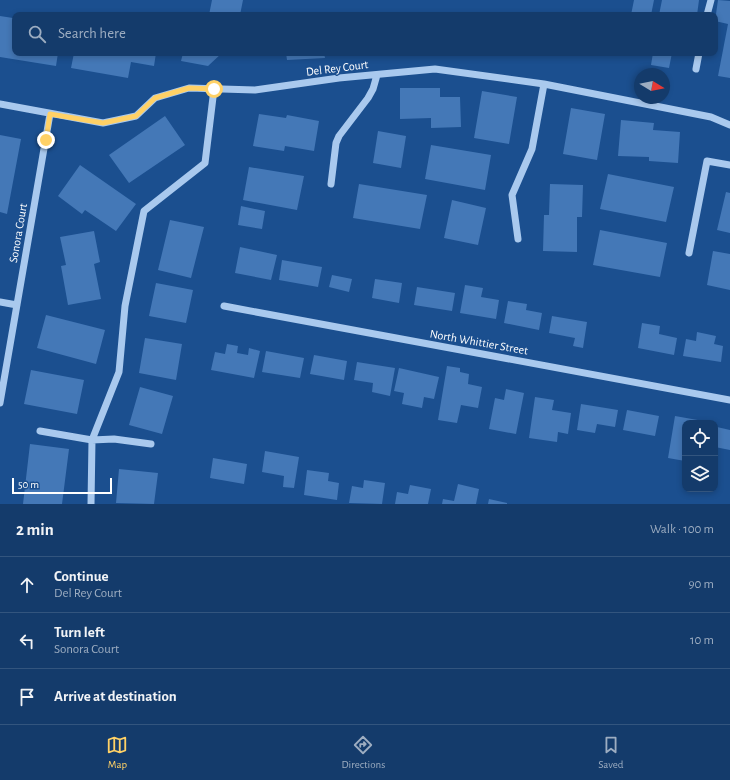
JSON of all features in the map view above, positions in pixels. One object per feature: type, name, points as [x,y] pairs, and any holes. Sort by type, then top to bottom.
[{"type":"street","points":[[707,12],[711,0]]},
{"type":"street","points":[[696,69],[698,56]]},
{"type":"street","name":"Del Rey Court","points":[[0,104],[103,123],[136,116],[155,98],[189,88],[255,90],[435,69],[544,84],[712,117],[730,125]]},
{"type":"street","points":[[331,184],[336,143],[339,136],[368,98],[373,89],[376,75]]},
{"type":"street","points":[[518,239],[512,195],[532,149],[544,84]]},
{"type":"street","points":[[91,504],[92,440],[119,372],[125,306],[144,211],[205,162],[214,89]]},
{"type":"street","name":"Sonora Court","points":[[0,403],[50,114]]},
{"type":"street","points":[[689,253],[707,161],[730,165]]},
{"type":"street","points":[[0,302],[17,305]]},
{"type":"street","name":"North Whittier Street","points":[[224,306],[730,400]]},
{"type":"street","points":[[40,431],[92,440],[114,439],[151,444]]},
{"type":"building","points":[[212,0],[243,0],[241,12],[210,12]]},
{"type":"building","points":[[634,0],[654,0],[652,12],[632,12]]},
{"type":"building","points":[[662,0],[699,0],[697,12],[660,12]]},
{"type":"building","points":[[718,0],[730,1],[730,78],[718,76],[728,24],[718,22],[718,12],[716,12]]},
{"type":"building","points":[[0,16],[12,18],[12,56],[58,56],[56,66],[0,57]]},
{"type":"building","points":[[73,56],[156,56],[154,66],[131,62],[128,78],[71,68]]},
{"type":"building","points":[[182,56],[219,56],[208,66],[181,61]]},
{"type":"building","points":[[286,56],[325,56],[325,58],[287,60]]},
{"type":"building","points":[[652,56],[671,56],[669,68],[651,65]]},
{"type":"building","points":[[400,88],[440,88],[440,97],[460,97],[461,127],[431,128],[431,118],[400,119]]},
{"type":"building","points":[[482,91],[517,97],[509,144],[474,138]]},
{"type":"building","points":[[571,108],[605,114],[597,160],[563,154]]},
{"type":"building","points":[[259,114],[286,118],[287,115],[319,121],[314,151],[285,146],[284,151],[253,146]]},
{"type":"building","points":[[165,116],[185,145],[129,183],[109,155]]},
{"type":"building","points":[[621,120],[654,123],[653,130],[680,132],[678,163],[649,161],[649,157],[618,156]]},
{"type":"building","points":[[378,131],[406,136],[401,168],[373,163]]},
{"type":"building","points":[[0,135],[21,139],[7,214],[0,212]]},
{"type":"building","points":[[431,145],[491,155],[485,190],[425,179]]},
{"type":"building","points":[[80,165],[136,204],[116,231],[85,210],[82,214],[58,196]]},
{"type":"building","points":[[249,167],[304,176],[297,210],[243,200]]},
{"type":"building","points":[[608,174],[674,187],[666,222],[600,209]]},
{"type":"building","points":[[359,184],[427,195],[420,229],[353,218]]},
{"type":"building","points":[[550,184],[583,185],[582,217],[577,217],[577,252],[543,251],[544,215],[549,215]]},
{"type":"building","points":[[726,192],[730,193],[730,233],[717,230]]},
{"type":"building","points":[[452,200],[486,208],[478,245],[444,238]]},
{"type":"building","points":[[241,206],[265,211],[262,229],[238,225]]},
{"type":"building","points":[[170,220],[204,227],[191,278],[158,270]]},
{"type":"building","points":[[600,230],[667,243],[660,277],[593,265]]},
{"type":"building","points":[[94,231],[100,262],[94,264],[101,299],[68,305],[61,266],[66,265],[60,237]]},
{"type":"building","points":[[240,247],[277,255],[271,280],[235,273]]},
{"type":"building","points":[[713,251],[730,254],[730,290],[707,285]]},
{"type":"building","points":[[282,260],[322,267],[318,287],[279,280]]},
{"type":"building","points":[[332,275],[352,279],[349,292],[329,287]]},
{"type":"building","points":[[375,279],[402,283],[399,303],[372,298]]},
{"type":"building","points":[[156,283],[193,290],[186,323],[149,316]]},
{"type":"building","points":[[465,285],[483,288],[481,297],[499,300],[496,319],[460,313]]},
{"type":"building","points":[[417,287],[455,293],[452,311],[414,305]]},
{"type":"building","points":[[508,301],[527,304],[526,310],[542,313],[539,330],[504,323]]},
{"type":"building","points":[[46,315],[105,330],[96,364],[37,348]]},
{"type":"building","points":[[552,316],[587,322],[583,348],[573,346],[575,338],[549,333]]},
{"type":"building","points":[[642,323],[660,326],[659,334],[677,338],[674,355],[638,348]]},
{"type":"building","points":[[697,332],[716,336],[714,344],[723,346],[721,362],[683,356],[686,339],[696,341]]},
{"type":"building","points":[[145,338],[182,344],[176,380],[139,373]]},
{"type":"building","points":[[227,344],[238,346],[237,353],[248,355],[249,348],[260,351],[254,378],[211,370],[215,352],[225,354]]},
{"type":"building","points":[[266,351],[304,358],[300,378],[262,372]]},
{"type":"building","points":[[314,355],[347,361],[344,380],[310,374]]},
{"type":"building","points":[[357,362],[395,368],[390,396],[372,392],[373,383],[354,380]]},
{"type":"building","points":[[447,366],[460,368],[460,372],[469,374],[468,384],[482,387],[478,408],[461,405],[457,423],[438,420]]},
{"type":"building","points":[[399,368],[439,377],[434,399],[424,397],[422,408],[402,404],[404,393],[394,391]]},
{"type":"building","points":[[31,370],[84,380],[77,414],[24,404]]},
{"type":"building","points":[[140,387],[173,396],[162,434],[129,425]]},
{"type":"building","points":[[506,389],[524,393],[516,434],[489,429],[495,398],[504,400]]},
{"type":"building","points":[[535,397],[554,400],[552,410],[571,413],[568,434],[558,432],[557,442],[529,438]]},
{"type":"building","points":[[581,404],[618,410],[615,427],[597,424],[595,433],[577,430]]},
{"type":"building","points":[[627,410],[659,416],[655,436],[623,430]]},
{"type":"building","points":[[675,416],[698,420],[682,420],[682,460],[668,458]]},
{"type":"building","points":[[718,427],[730,430],[730,450],[718,448]]},
{"type":"building","points":[[30,444],[69,449],[62,504],[23,504]]},
{"type":"building","points":[[265,451],[299,457],[294,488],[283,487],[284,476],[262,472]]},
{"type":"building","points":[[213,458],[247,464],[244,484],[210,478]]},
{"type":"building","points":[[119,469],[158,473],[154,504],[116,503]]},
{"type":"building","points":[[307,470],[329,473],[328,481],[339,483],[337,500],[304,495]]},
{"type":"building","points":[[364,480],[385,483],[382,504],[349,503],[352,486],[363,488]]},
{"type":"building","points":[[458,484],[479,489],[476,504],[442,504],[443,499],[454,501]]},
{"type":"building","points":[[410,485],[431,489],[428,504],[395,504],[397,492],[408,494]]},
{"type":"building","points":[[489,499],[507,503],[507,504],[488,504]]},
{"type":"route","points":[[46,140],[50,114],[103,123],[136,116],[155,98],[189,88],[214,89]]}]
